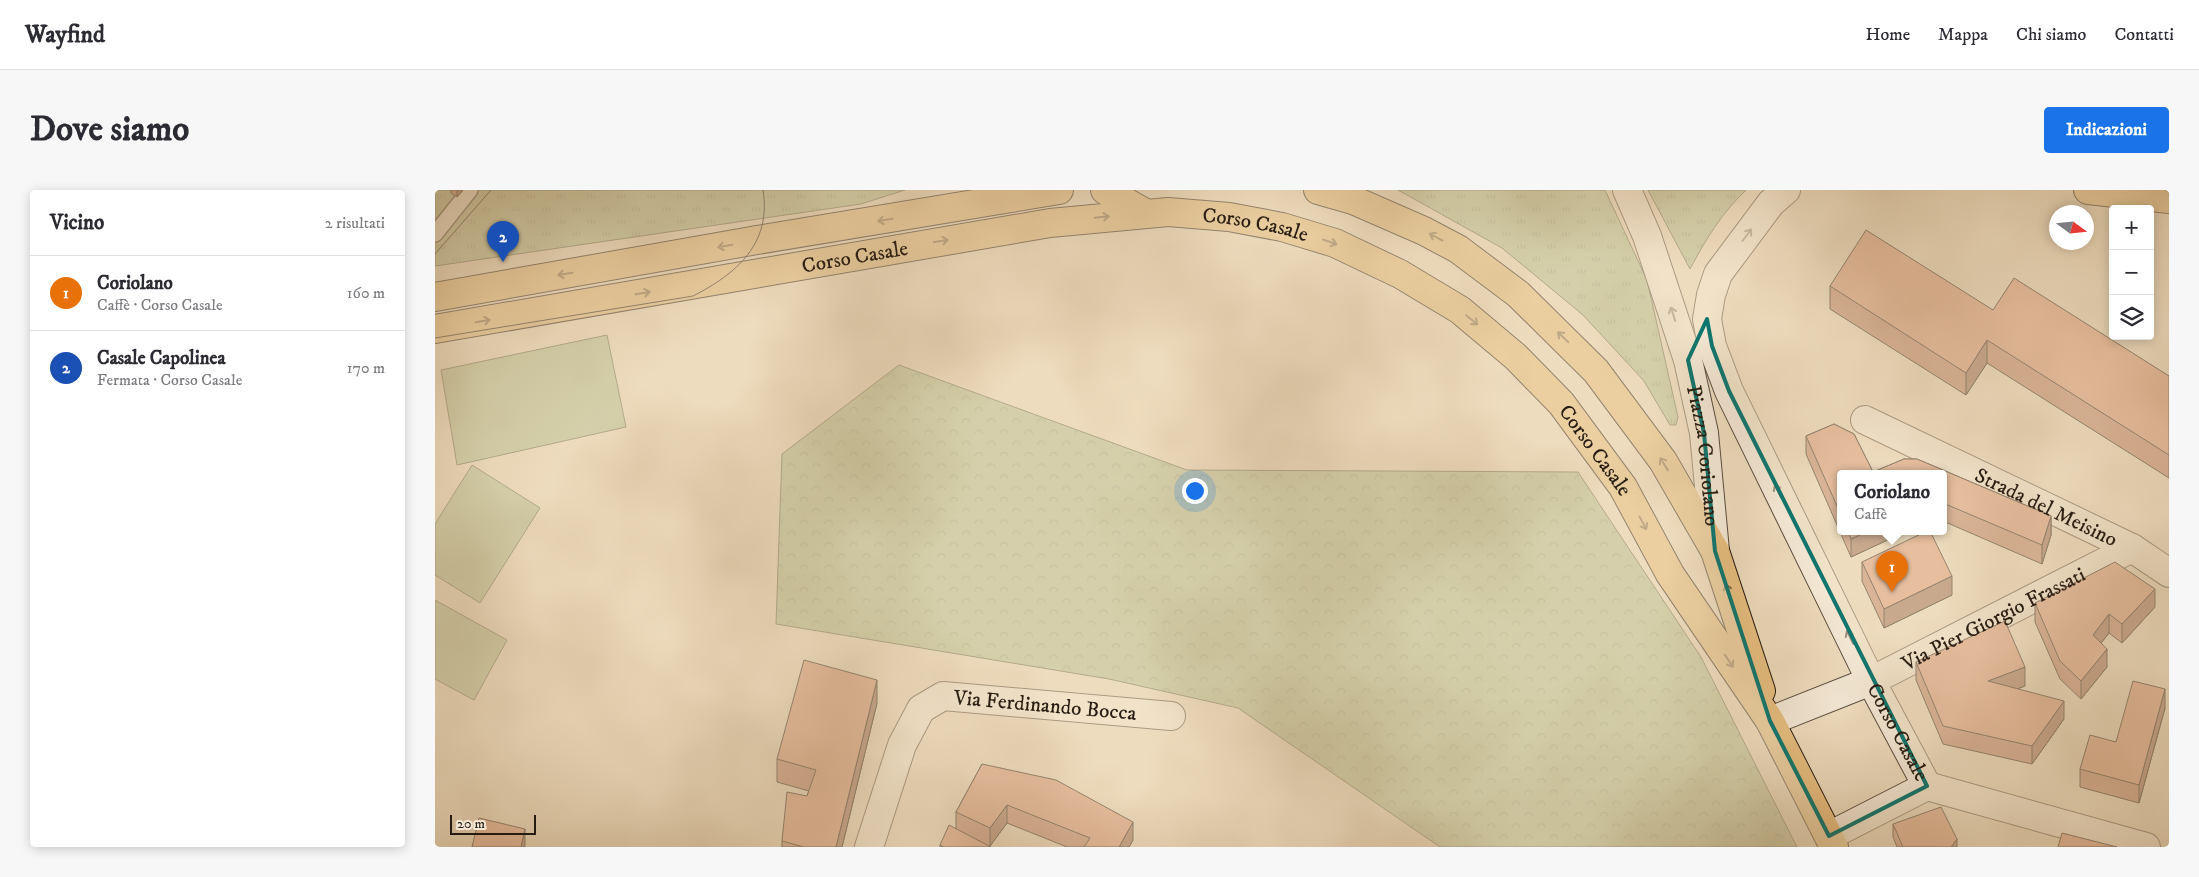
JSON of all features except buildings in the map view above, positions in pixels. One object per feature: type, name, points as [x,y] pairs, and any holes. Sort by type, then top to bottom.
[{"type":"main road","points":[[933,212],[957,190]]},
{"type":"main road","name":"Corso Casale","points":[[435,297],[757,240],[1059,190]]},
{"type":"main road","points":[[1105,190],[1145,213]]},
{"type":"main road","name":"Corso Casale","points":[[1318,190],[1353,200],[1433,236],[1457,249],[1518,294],[1596,372],[1663,461],[1715,551],[1770,720]]},
{"type":"main road","points":[[2088,190],[2169,199]]},
{"type":"main road","name":"Corso Casale","points":[[435,330],[1050,222],[1169,212],[1229,217],[1282,227],[1326,241],[1400,274],[1460,310],[1516,357],[1561,403],[1623,487],[1670,574],[1770,720],[1831,842]]},
{"type":"street","name":"Piazza Coriolano","points":[[1627,190],[1647,236],[1688,360],[1704,433],[1715,551]]},
{"type":"street","name":"Corso Casale","points":[[1786,190],[1771,203],[1718,274],[1711,295],[1707,320],[1712,346],[1729,391],[1871,681],[1927,786],[1831,842]]},
{"type":"street","name":"Piazza Coriolano","points":[[1688,360],[1707,320]]},
{"type":"street","name":"Corso Casale","points":[[1688,360],[1729,391]]},
{"type":"street","name":"Strada del Meisino","points":[[1865,420],[2132,548],[2169,573]]},
{"type":"street","name":"Via Pier Giorgio Frassati","points":[[1770,720],[1871,681],[2132,548]]},
{"type":"street","name":"Via Ferdinando Bocca","points":[[869,847],[902,744],[921,709],[943,696],[1171,716]]},
{"type":"street","points":[[1927,786],[2147,847]]},
{"type":"lane","points":[[435,234],[470,190]]},
{"type":"highlighted area","points":[[1707,319],[1712,346],[1729,391],[1927,786],[1829,836],[1770,721],[1715,551],[1704,433],[1688,360]]},
{"type":"green space","points":[[435,190],[905,190],[861,204],[435,266]]},
{"type":"green space","points":[[1398,190],[1605,190],[1647,280],[1678,417],[1676,425],[1670,425],[1644,381],[1583,315],[1502,248]]},
{"type":"green space","points":[[1648,190],[1746,190],[1715,227],[1690,269]]},
{"type":"green space","points":[[607,335],[626,427],[457,465],[441,370]]},
{"type":"green space","points":[[899,365],[1187,470],[1578,472],[1701,657],[1797,847],[1440,847],[1238,708],[1109,679],[776,624],[782,454]]},
{"type":"green space","points":[[472,465],[540,508],[480,603],[435,575],[435,524]]},
{"type":"green space","points":[[435,600],[507,640],[474,700],[435,679]]},
{"type":"tram line","points":[[435,254],[491,190]]},
{"type":"tram line","points":[[435,338],[693,296],[723,278],[747,255],[756,241],[762,226],[764,209],[763,190]]},
{"type":"place","name":"Casale Capolinea","points":[[503,262]]},
{"type":"place","name":"Coriolano","points":[[1892,592]]}]
